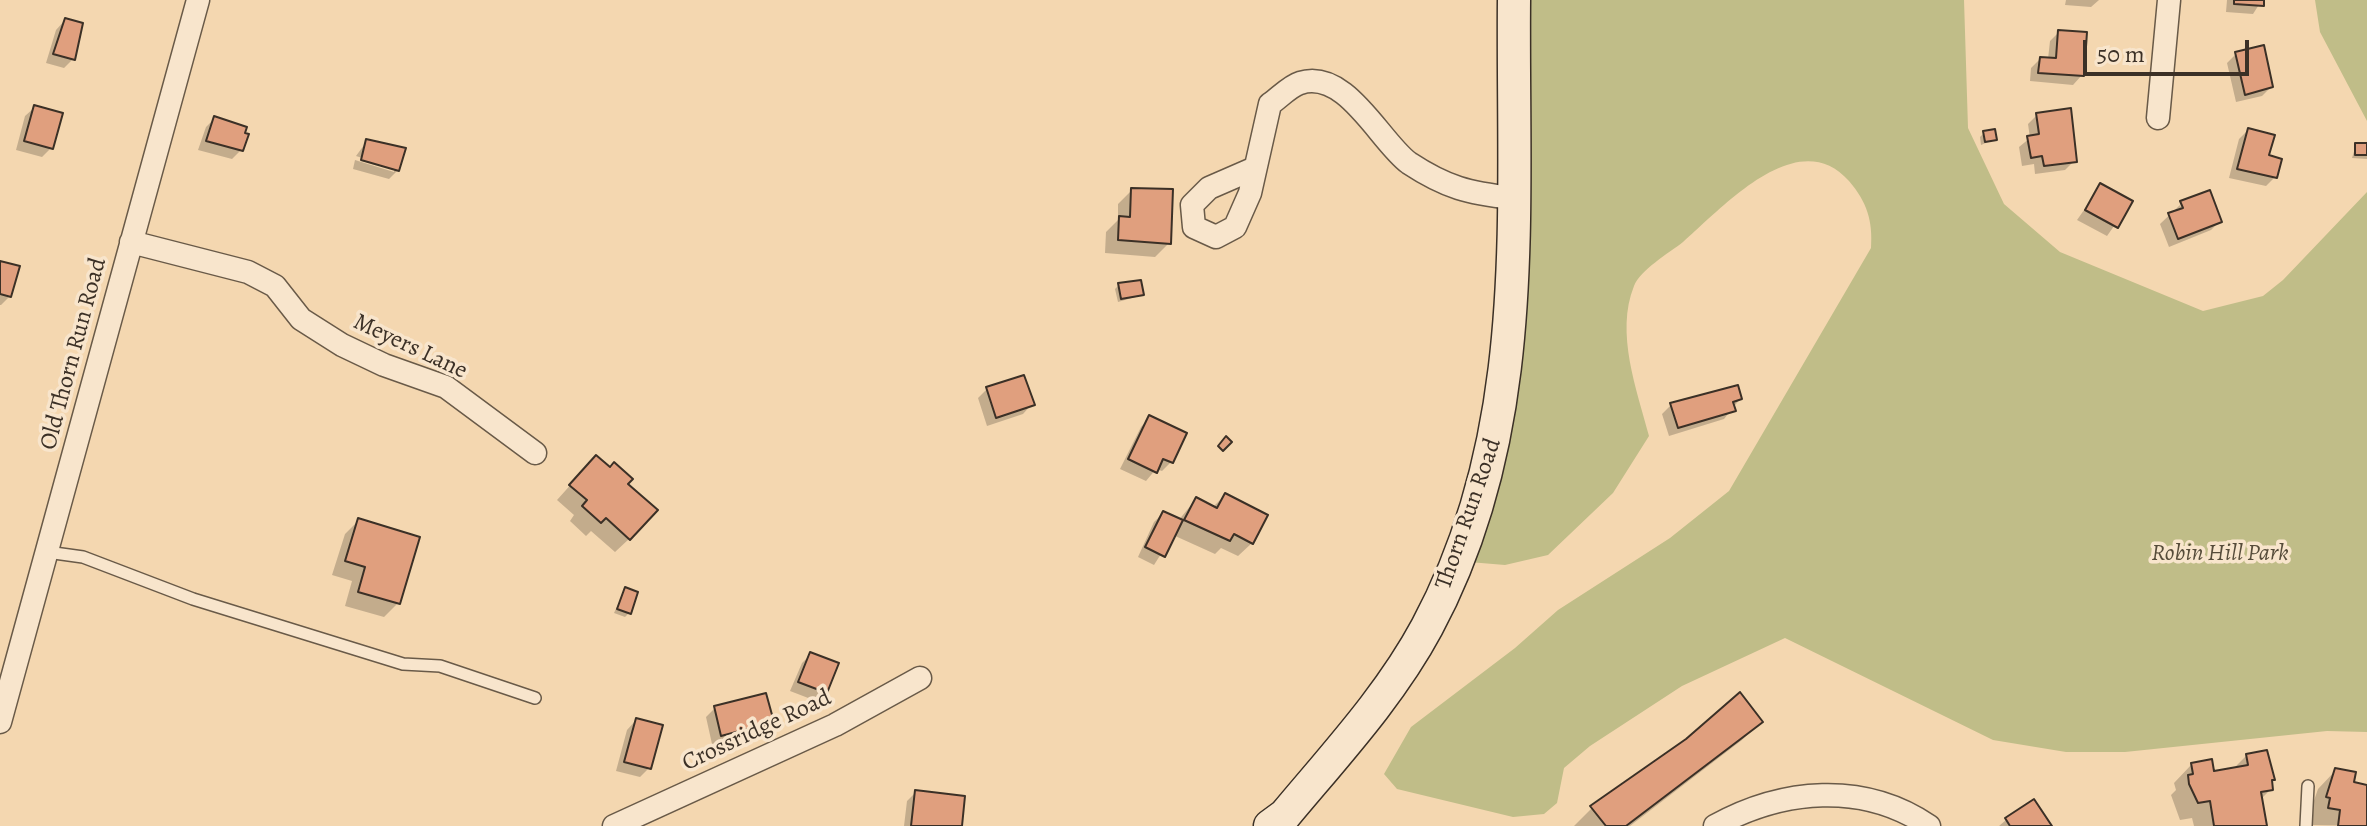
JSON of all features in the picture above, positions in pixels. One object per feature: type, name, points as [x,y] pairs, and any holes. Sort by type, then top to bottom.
[{"type":"street","name":"Old Thorn Run Road","points":[[0,722],[198,0]]},
{"type":"street","name":"Thorn Run Road","points":[[1284,822],[1381,699],[1426,629],[1466,537],[1487,475],[1504,393],[1511,296],[1514,0]]},
{"type":"street","points":[[2158,118],[2169,0]]},
{"type":"street","points":[[1255,168],[1270,104],[1301,83],[1328,85],[1364,112],[1407,161],[1463,192],[1512,198]]},
{"type":"street","name":"Meyers Lane","points":[[131,242],[248,272],[275,286],[301,319],[332,339],[384,365],[446,387],[535,453]]},
{"type":"street","name":"Crossridge Road","points":[[614,826],[835,725],[920,678]]},
{"type":"street","points":[[1715,826],[1756,806],[1812,794],[1869,800],[1929,826]]},
{"type":"lane","points":[[47,552],[83,557],[193,599],[403,664],[440,666],[535,698]]},
{"type":"lane","points":[[2306,826],[2308,786]]},
{"type":"green space","name":"Robin Hill Park","points":[[1514,0],[1964,0],[1968,128],[2004,204],[2060,252],[2203,311],[2263,296],[2283,280],[2367,192],[2367,732],[2327,731],[2125,752],[2066,752],[1993,740],[1785,638],[1682,686],[1590,746],[1564,768],[1557,803],[1544,814],[1513,817],[1397,789],[1384,774],[1411,727],[1515,648],[1558,610],[1670,538],[1729,491],[1871,248],[1870,220],[1864,204],[1849,181],[1829,166],[1807,161],[1785,166],[1740,192],[1648,268],[1634,286],[1629,304],[1627,342],[1649,436],[1613,493],[1548,555],[1505,565],[1457,561],[1487,475]]},
{"type":"green space","points":[[2315,0],[2367,0],[2367,121],[2320,32]]},
{"type":"building","points":[[2234,0],[2264,0],[2264,6],[2234,4]]},
{"type":"building","points":[[65,18],[83,23],[75,60],[53,54]]},
{"type":"building","points":[[2058,30],[2087,32],[2084,76],[2038,73],[2040,57],[2056,58]]},
{"type":"building","points":[[2264,45],[2273,87],[2245,95],[2235,52]]},
{"type":"building","points":[[34,105],[63,113],[53,149],[24,141]]},
{"type":"building","points":[[2071,108],[2077,162],[2044,166],[2042,156],[2031,158],[2027,136],[2039,134],[2036,113]]},
{"type":"building","points":[[214,116],[247,127],[245,133],[249,134],[243,151],[206,141]]},
{"type":"building","points":[[2248,128],[2275,135],[2269,155],[2282,159],[2277,178],[2237,169]]},
{"type":"building","points":[[1995,129],[1997,140],[1985,142],[1983,131]]},
{"type":"building","points":[[366,139],[406,148],[399,171],[361,160]]},
{"type":"building","points":[[2355,143],[2367,143],[2367,155],[2355,155]]},
{"type":"building","points":[[2100,183],[2133,201],[2118,228],[2085,210]]},
{"type":"building","points":[[1131,188],[1173,189],[1171,244],[1118,240],[1119,216],[1130,217]]},
{"type":"building","points":[[2210,190],[2222,222],[2178,239],[2168,213],[2183,208],[2180,201]]},
{"type":"building","points":[[0,261],[20,266],[11,297],[0,294]]},
{"type":"building","points":[[1141,280],[1144,295],[1121,299],[1118,283]]},
{"type":"building","points":[[1024,375],[1035,405],[996,418],[986,387]]},
{"type":"building","points":[[1738,385],[1742,399],[1733,402],[1736,411],[1678,428],[1670,403]]},
{"type":"building","points":[[1149,415],[1187,433],[1173,463],[1163,459],[1157,473],[1128,459]]},
{"type":"building","points":[[1226,436],[1232,442],[1223,451],[1218,446]]},
{"type":"building","points":[[596,455],[610,467],[614,462],[633,479],[628,484],[658,510],[630,540],[606,518],[601,523],[582,506],[587,500],[569,485]]},
{"type":"building","points":[[1225,493],[1268,515],[1253,544],[1234,534],[1230,541],[1184,520],[1196,497],[1217,508]]},
{"type":"building","points":[[1163,511],[1183,520],[1165,557],[1145,547]]},
{"type":"building","points":[[358,518],[420,537],[400,604],[358,592],[365,567],[345,561]]},
{"type":"building","points":[[625,587],[638,592],[631,614],[617,609]]},
{"type":"building","points":[[810,652],[839,663],[827,693],[798,682]]},
{"type":"building","points":[[1740,692],[1763,722],[1626,826],[1606,826],[1590,806],[1686,739]]},
{"type":"building","points":[[766,693],[774,722],[721,736],[714,706]]},
{"type":"building","points":[[636,718],[663,725],[651,769],[624,762]]},
{"type":"building","points":[[2267,750],[2275,780],[2272,780],[2273,790],[2261,792],[2267,826],[2214,826],[2210,801],[2198,803],[2189,784],[2188,775],[2193,774],[2191,763],[2212,759],[2214,771],[2248,765],[2246,754]]},
{"type":"building","points":[[2335,768],[2356,772],[2354,782],[2367,785],[2367,826],[2338,826],[2340,810],[2328,808],[2330,798],[2326,797]]},
{"type":"building","points":[[915,790],[965,796],[962,826],[911,826]]},
{"type":"building","points":[[2034,799],[2052,826],[2010,826],[2005,818]]}]
